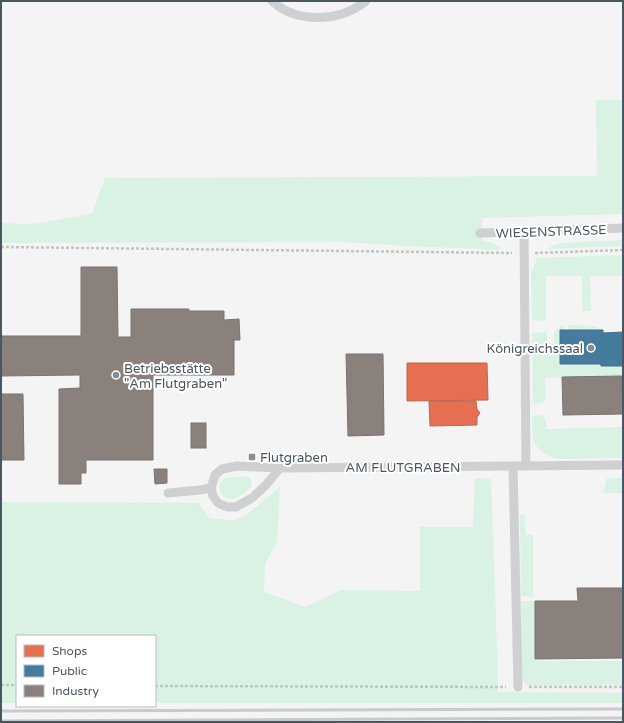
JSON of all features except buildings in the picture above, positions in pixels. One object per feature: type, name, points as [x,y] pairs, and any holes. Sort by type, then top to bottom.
[{"type":"lane","points":[[272,1],[289,12],[319,18],[347,12],[360,6],[366,1]]},
{"type":"lane","name":"WIESENSTRASSE","points":[[480,233],[623,228]]},
{"type":"lane","points":[[524,232],[526,466]]},
{"type":"lane","name":"AM FLUTGRABEN","points":[[211,488],[215,475],[222,469],[237,466],[280,468],[623,465]]},
{"type":"lane","points":[[513,466],[518,687]]},
{"type":"lane","points":[[168,493],[211,488],[213,496],[218,503],[227,507],[236,507],[252,498],[266,485],[280,468]]},
{"type":"path","points":[[1,247],[524,253],[623,250]]},
{"type":"path","points":[[1,685],[16,685]]},
{"type":"path","points":[[156,686],[623,687]]},
{"type":"green space","points":[[596,100],[623,100],[623,214],[482,218],[482,241],[491,242],[503,250],[344,242],[1,243],[1,223],[31,224],[92,214],[105,178],[597,176]]},
{"type":"green space","points":[[623,240],[623,246],[547,249],[554,245],[563,243]]},
{"type":"green space","points":[[623,255],[623,276],[590,276],[591,311],[582,311],[582,276],[546,276],[546,321],[532,320],[531,273],[537,258]]},
{"type":"green space","points":[[561,325],[564,325],[564,330],[560,331],[560,364],[601,364],[601,366],[623,366],[623,376],[545,378],[546,398],[542,403],[533,404],[532,333],[547,332],[547,343],[554,343],[554,332]]},
{"type":"green space","points":[[569,325],[592,326],[603,330],[568,330]]},
{"type":"green space","points":[[532,416],[543,416],[546,420],[546,429],[623,427],[623,458],[558,459],[549,456],[538,448],[533,438]]},
{"type":"green space","points":[[243,476],[251,479],[252,486],[236,498],[231,499],[223,495],[220,488],[222,481],[229,477]]},
{"type":"green space","points":[[475,478],[491,479],[498,692],[623,693],[623,703],[156,703],[156,635],[16,635],[16,703],[1,703],[1,502],[198,503],[210,518],[234,521],[250,512],[280,487],[277,542],[265,564],[264,592],[305,607],[341,590],[420,591],[420,527],[473,527]]},
{"type":"green space","points":[[607,478],[623,478],[623,493],[603,493]]},
{"type":"green space","points":[[525,514],[525,535],[533,535],[533,597],[521,596],[520,515]]},
{"type":"green space","points":[[521,601],[535,601],[535,661],[623,661],[623,685],[528,686],[521,677]]},
{"type":"railway","points":[[1,711],[623,709]]},
{"type":"railway","points":[[1,721],[623,718]]},
{"type":"place","name":"Königreichssaal","points":[[591,348]]},
{"type":"place","name":"Betriebsstätte \"Am Flutgraben\"","points":[[116,375]]},
{"type":"place","name":"Flutgraben","points":[[252,457]]}]
